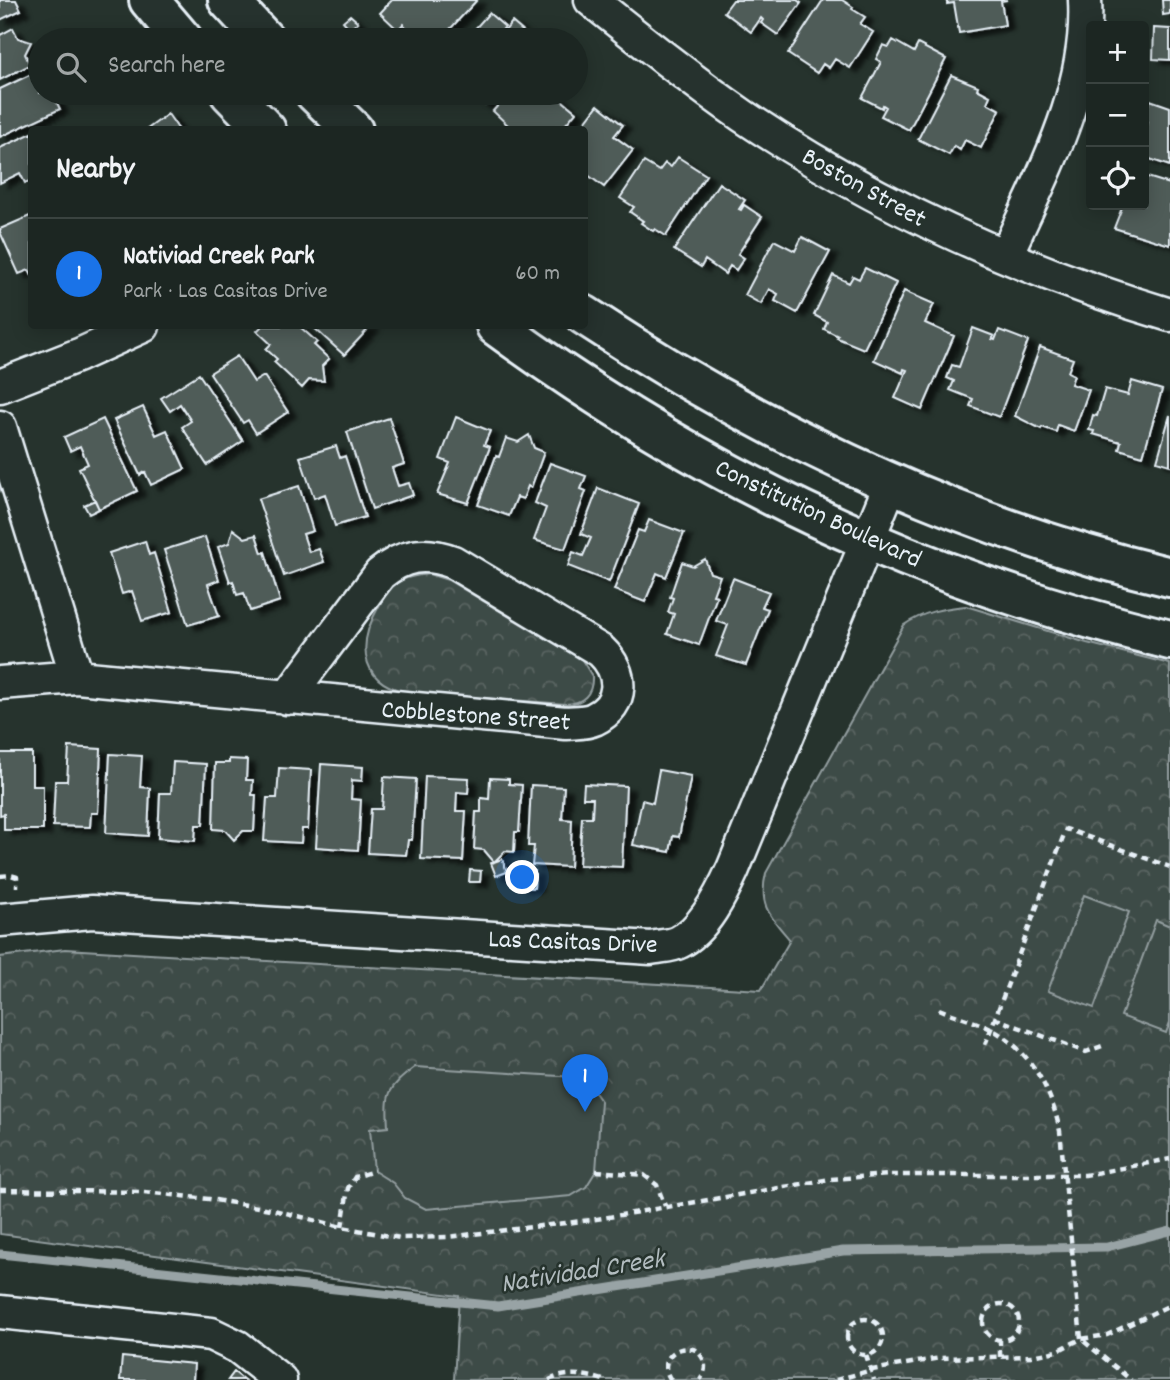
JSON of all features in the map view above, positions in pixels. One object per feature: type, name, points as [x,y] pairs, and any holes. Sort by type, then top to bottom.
[{"type":"main road","points":[[149,0],[173,28]]},
{"type":"main road","points":[[228,0],[254,28]]},
{"type":"main road","points":[[241,105],[261,126]]},
{"type":"main road","points":[[327,105],[349,126]]},
{"type":"main road","points":[[588,318],[793,437],[891,483],[997,524],[1127,567],[1170,577]]},
{"type":"main road","name":"Constitution Boulevard","points":[[500,329],[618,410],[718,467],[868,541],[976,581],[1116,627],[1170,640]]},
{"type":"street","name":"Boston Street","points":[[591,0],[703,87],[786,142],[920,218],[1096,292],[1170,315]]},
{"type":"street","points":[[1006,255],[1070,106],[1084,41],[1085,0]]},
{"type":"street","points":[[0,386],[68,360],[136,329]]},
{"type":"street","points":[[0,427],[77,677]]},
{"type":"street","name":"Las Casitas Drive","points":[[0,920],[92,912],[651,948],[679,942],[702,922],[720,898],[729,879],[891,483]]},
{"type":"street","name":"Cobblestone Street","points":[[0,683],[77,677],[287,698],[566,723],[594,719],[605,711],[613,701],[618,680],[616,669],[601,651],[453,562],[425,555],[398,561],[380,574],[287,698]]},
{"type":"street","points":[[0,1312],[211,1334],[238,1347],[279,1380]]},
{"type":"path","points":[[985,1045],[1066,829],[1170,867]]},
{"type":"path","points":[[0,876],[17,877],[18,887]]},
{"type":"path","points":[[940,1009],[990,1028],[1015,1044],[1045,1084],[1054,1105],[1060,1131],[1062,1174],[1066,1189],[1081,1339],[1131,1380]]},
{"type":"path","points":[[994,1018],[1086,1052],[1102,1046]]},
{"type":"path","points":[[0,1190],[157,1193],[270,1209],[400,1238],[449,1237],[591,1220],[831,1179],[889,1175],[1085,1175],[1170,1159]]},
{"type":"path","points":[[342,1227],[348,1188],[355,1177],[374,1171]]},
{"type":"path","points":[[596,1171],[645,1175],[657,1185],[666,1206]]},
{"type":"path","points":[[1000,1304],[1012,1307],[1019,1323],[1014,1334],[1000,1340],[988,1335],[983,1324],[989,1308],[1000,1304]]},
{"type":"path","points":[[836,1380],[872,1370],[940,1358],[1033,1356],[1057,1351],[1081,1339],[1107,1335],[1170,1305]]},
{"type":"path","points":[[863,1318],[874,1321],[883,1335],[877,1350],[866,1355],[854,1352],[849,1347],[846,1335],[851,1324],[863,1318]]},
{"type":"path","points":[[1000,1340],[1000,1357]]},
{"type":"path","points":[[671,1380],[666,1370],[668,1358],[676,1349],[683,1347],[696,1350],[704,1360],[705,1367],[700,1380]]},
{"type":"path","points":[[866,1355],[874,1380]]},
{"type":"path","points":[[549,1380],[568,1374],[587,1375],[603,1380]]},
{"type":"green space","points":[[429,574],[448,580],[582,660],[592,676],[591,688],[586,697],[565,704],[413,693],[383,682],[373,674],[368,663],[367,637],[371,623],[394,585],[408,578]]},
{"type":"green space","points":[[966,606],[1087,643],[1170,664],[1170,1380],[454,1380],[459,1296],[0,1234],[0,957],[65,949],[761,990],[790,940],[772,917],[765,902],[766,873],[904,625],[934,611]]},
{"type":"green space","points":[[1084,895],[1129,912],[1094,1008],[1048,991]]},
{"type":"green space","points":[[1156,920],[1170,926],[1170,1022],[1166,1033],[1121,1016]]},
{"type":"green space","points":[[415,1067],[575,1077],[589,1084],[601,1101],[596,1171],[586,1187],[571,1196],[426,1209],[405,1198],[393,1183],[374,1171],[370,1129],[388,1127],[387,1106],[390,1092]]},
{"type":"building","points":[[0,0],[16,0],[21,10],[0,20]]},
{"type":"building","points":[[392,0],[477,0],[451,28],[407,28],[403,24],[396,28],[380,13]]},
{"type":"building","points":[[733,0],[797,0],[801,3],[778,35],[761,23],[761,18],[751,32],[724,12]]},
{"type":"building","points":[[823,0],[842,0],[853,7],[852,9],[865,17],[860,24],[873,32],[850,68],[835,59],[829,68],[823,64],[817,73],[788,54]]},
{"type":"building","points":[[947,0],[1007,0],[1001,1],[1005,25],[959,33],[954,3],[947,4]]},
{"type":"building","points":[[1162,0],[1170,0],[1170,14],[1163,15]]},
{"type":"building","points":[[489,13],[505,27],[504,28],[476,28]]},
{"type":"building","points":[[350,15],[358,22],[349,28],[343,21]]},
{"type":"building","points":[[512,22],[519,28],[507,28]]},
{"type":"building","points":[[13,28],[18,38],[28,41],[25,54],[28,66],[0,80],[0,35]]},
{"type":"building","points":[[1154,28],[1170,29],[1170,60],[1153,59]]},
{"type":"building","points":[[893,40],[914,52],[918,44],[946,59],[909,130],[881,116],[886,107],[883,105],[882,108],[862,98],[881,62],[876,59],[883,45],[889,47]]},
{"type":"building","points":[[951,75],[978,86],[977,89],[990,96],[987,103],[1000,110],[981,148],[965,140],[960,150],[954,146],[949,155],[918,139]]},
{"type":"building","points":[[28,76],[28,105],[58,105],[60,109],[0,137],[0,89]]},
{"type":"building","points":[[1150,100],[1170,107],[1170,166],[1149,159]]},
{"type":"building","points":[[498,105],[568,105],[576,112],[564,126],[509,126],[493,111]]},
{"type":"building","points":[[598,105],[623,125],[614,136],[633,150],[604,187],[588,175],[588,126],[582,126]]},
{"type":"building","points":[[168,114],[176,126],[152,126]]},
{"type":"building","points":[[28,135],[28,182],[25,183],[20,173],[0,183],[0,148]]},
{"type":"building","points":[[678,157],[706,175],[666,236],[641,223],[643,221],[630,212],[634,207],[620,198],[644,162],[659,171],[665,163],[671,167]]},
{"type":"building","points":[[1149,178],[1170,184],[1170,245],[1114,228],[1121,210],[1149,210]]},
{"type":"building","points":[[719,183],[745,200],[739,209],[744,205],[762,217],[738,254],[744,258],[736,270],[730,266],[725,274],[705,260],[701,267],[674,250]]},
{"type":"building","points":[[28,217],[28,270],[19,274],[0,229]]},
{"type":"building","points":[[802,237],[830,252],[797,313],[775,301],[778,294],[769,289],[761,304],[745,295],[774,240],[795,251]]},
{"type":"building","points":[[865,268],[896,283],[864,349],[837,338],[838,336],[824,329],[827,322],[814,315],[833,275],[849,283],[853,276],[859,279]]},
{"type":"building","points":[[904,291],[934,304],[925,323],[954,336],[922,410],[895,398],[907,370],[904,369],[903,373],[874,360]]},
{"type":"building","points":[[973,328],[994,336],[992,339],[995,340],[999,330],[1028,341],[999,417],[970,406],[973,399],[950,390],[954,381],[947,378],[952,365],[959,367]]},
{"type":"building","points":[[302,329],[317,342],[314,345],[329,359],[322,366],[324,381],[309,380],[302,388],[274,362],[277,359],[266,349],[271,344],[257,331]]},
{"type":"building","points":[[315,329],[368,329],[344,355]]},
{"type":"building","points":[[1040,347],[1073,359],[1068,372],[1074,375],[1071,384],[1089,390],[1074,431],[1058,425],[1056,432],[1042,427],[1041,429],[1015,416]]},
{"type":"building","points":[[237,356],[254,382],[264,376],[288,412],[256,433],[248,420],[243,423],[210,373]]},
{"type":"building","points":[[199,374],[243,441],[207,465],[182,427],[191,421],[180,404],[170,411],[161,398]]},
{"type":"building","points":[[1132,381],[1162,390],[1143,456],[1119,449],[1121,442],[1093,434],[1094,431],[1089,430],[1093,415],[1097,416],[1105,389],[1128,395]]},
{"type":"building","points":[[143,407],[156,435],[167,430],[185,469],[151,485],[145,472],[140,475],[114,420]]},
{"type":"building","points":[[1170,415],[1170,465],[1157,461]]},
{"type":"building","points":[[456,417],[490,431],[484,445],[490,447],[468,503],[437,494],[450,463],[440,459]]},
{"type":"building","points":[[389,418],[404,464],[392,468],[398,486],[409,483],[413,495],[372,509],[347,432]]},
{"type":"building","points":[[103,419],[137,491],[99,509],[79,468],[88,464],[80,446],[70,451],[64,437]]},
{"type":"building","points":[[529,435],[534,448],[544,452],[531,488],[528,486],[523,499],[517,497],[509,516],[478,505],[496,456],[499,457],[506,438],[518,442]]},
{"type":"building","points":[[336,446],[340,458],[345,456],[365,517],[335,526],[325,494],[314,498],[300,457]]},
{"type":"building","points":[[550,463],[586,476],[581,489],[586,491],[565,549],[534,540],[546,508],[535,503]]},
{"type":"building","points":[[299,486],[313,531],[303,534],[309,552],[319,549],[324,562],[284,576],[258,499]]},
{"type":"building","points":[[598,488],[639,504],[609,582],[568,566],[573,552],[583,556],[591,538],[581,534]]},
{"type":"building","points":[[95,500],[99,509],[89,514],[84,505]]},
{"type":"building","points":[[649,520],[684,533],[666,577],[657,573],[645,602],[614,590],[638,530],[644,532]]},
{"type":"building","points":[[233,529],[245,538],[256,535],[262,553],[265,552],[280,601],[250,611],[244,593],[237,595],[218,547],[229,543]]},
{"type":"building","points":[[205,537],[219,580],[208,584],[219,616],[188,625],[164,550]]},
{"type":"building","points":[[145,541],[149,555],[154,553],[172,612],[142,621],[132,591],[122,594],[109,553]]},
{"type":"building","points":[[705,559],[710,573],[720,576],[713,595],[717,596],[699,645],[667,634],[674,614],[668,612],[673,598],[670,597],[682,562],[693,566]]},
{"type":"building","points":[[733,578],[769,592],[762,607],[768,609],[746,665],[716,656],[728,625],[716,621]]},
{"type":"building","points":[[69,747],[101,749],[98,813],[91,813],[90,827],[53,826],[55,781],[67,781]]},
{"type":"building","points":[[0,753],[32,753],[32,786],[43,786],[43,830],[4,830],[4,814],[0,815]]},
{"type":"building","points":[[110,754],[142,756],[140,787],[150,788],[148,836],[106,833]]},
{"type":"building","points":[[229,759],[247,760],[246,780],[253,780],[252,795],[256,795],[254,831],[243,831],[234,840],[225,830],[213,829],[215,763],[229,763]]},
{"type":"building","points":[[173,762],[206,764],[203,825],[196,825],[195,841],[158,838],[160,793],[171,793]]},
{"type":"building","points":[[321,764],[363,767],[362,781],[352,780],[351,799],[361,800],[358,850],[316,847]]},
{"type":"building","points":[[279,768],[311,770],[308,829],[302,829],[301,843],[264,841],[267,798],[277,798]]},
{"type":"building","points":[[659,770],[691,776],[679,837],[673,836],[670,852],[633,845],[642,800],[653,803]]},
{"type":"building","points":[[425,776],[469,778],[468,793],[457,792],[456,811],[466,811],[463,861],[421,859]]},
{"type":"building","points":[[384,777],[416,779],[412,840],[408,840],[406,855],[368,853],[371,809],[382,809]]},
{"type":"building","points":[[490,778],[509,779],[509,784],[522,785],[519,832],[515,832],[514,852],[505,851],[494,862],[484,850],[474,849],[476,812],[481,812],[481,798],[489,799]]},
{"type":"building","points":[[584,784],[626,786],[622,867],[579,865],[582,817],[592,817],[593,798],[583,798]]},
{"type":"building","points":[[531,785],[564,787],[562,819],[572,820],[570,867],[532,865],[534,846],[528,846]]},
{"type":"building","points":[[502,859],[507,872],[496,876],[491,863]]},
{"type":"building","points":[[470,870],[481,871],[480,882],[469,882]]},
{"type":"building","points":[[521,870],[535,871],[534,888],[519,887]]},
{"type":"building","points":[[122,1357],[194,1364],[193,1380],[120,1380]]},
{"type":"building","points":[[234,1372],[244,1380],[228,1380]]},
{"type":"waterway","name":"Natividad Creek","points":[[0,1254],[498,1306],[843,1251],[1107,1247],[1170,1231]]},
{"type":"place","name":"Nativiad Creek Park","points":[[585,1112]]}]
